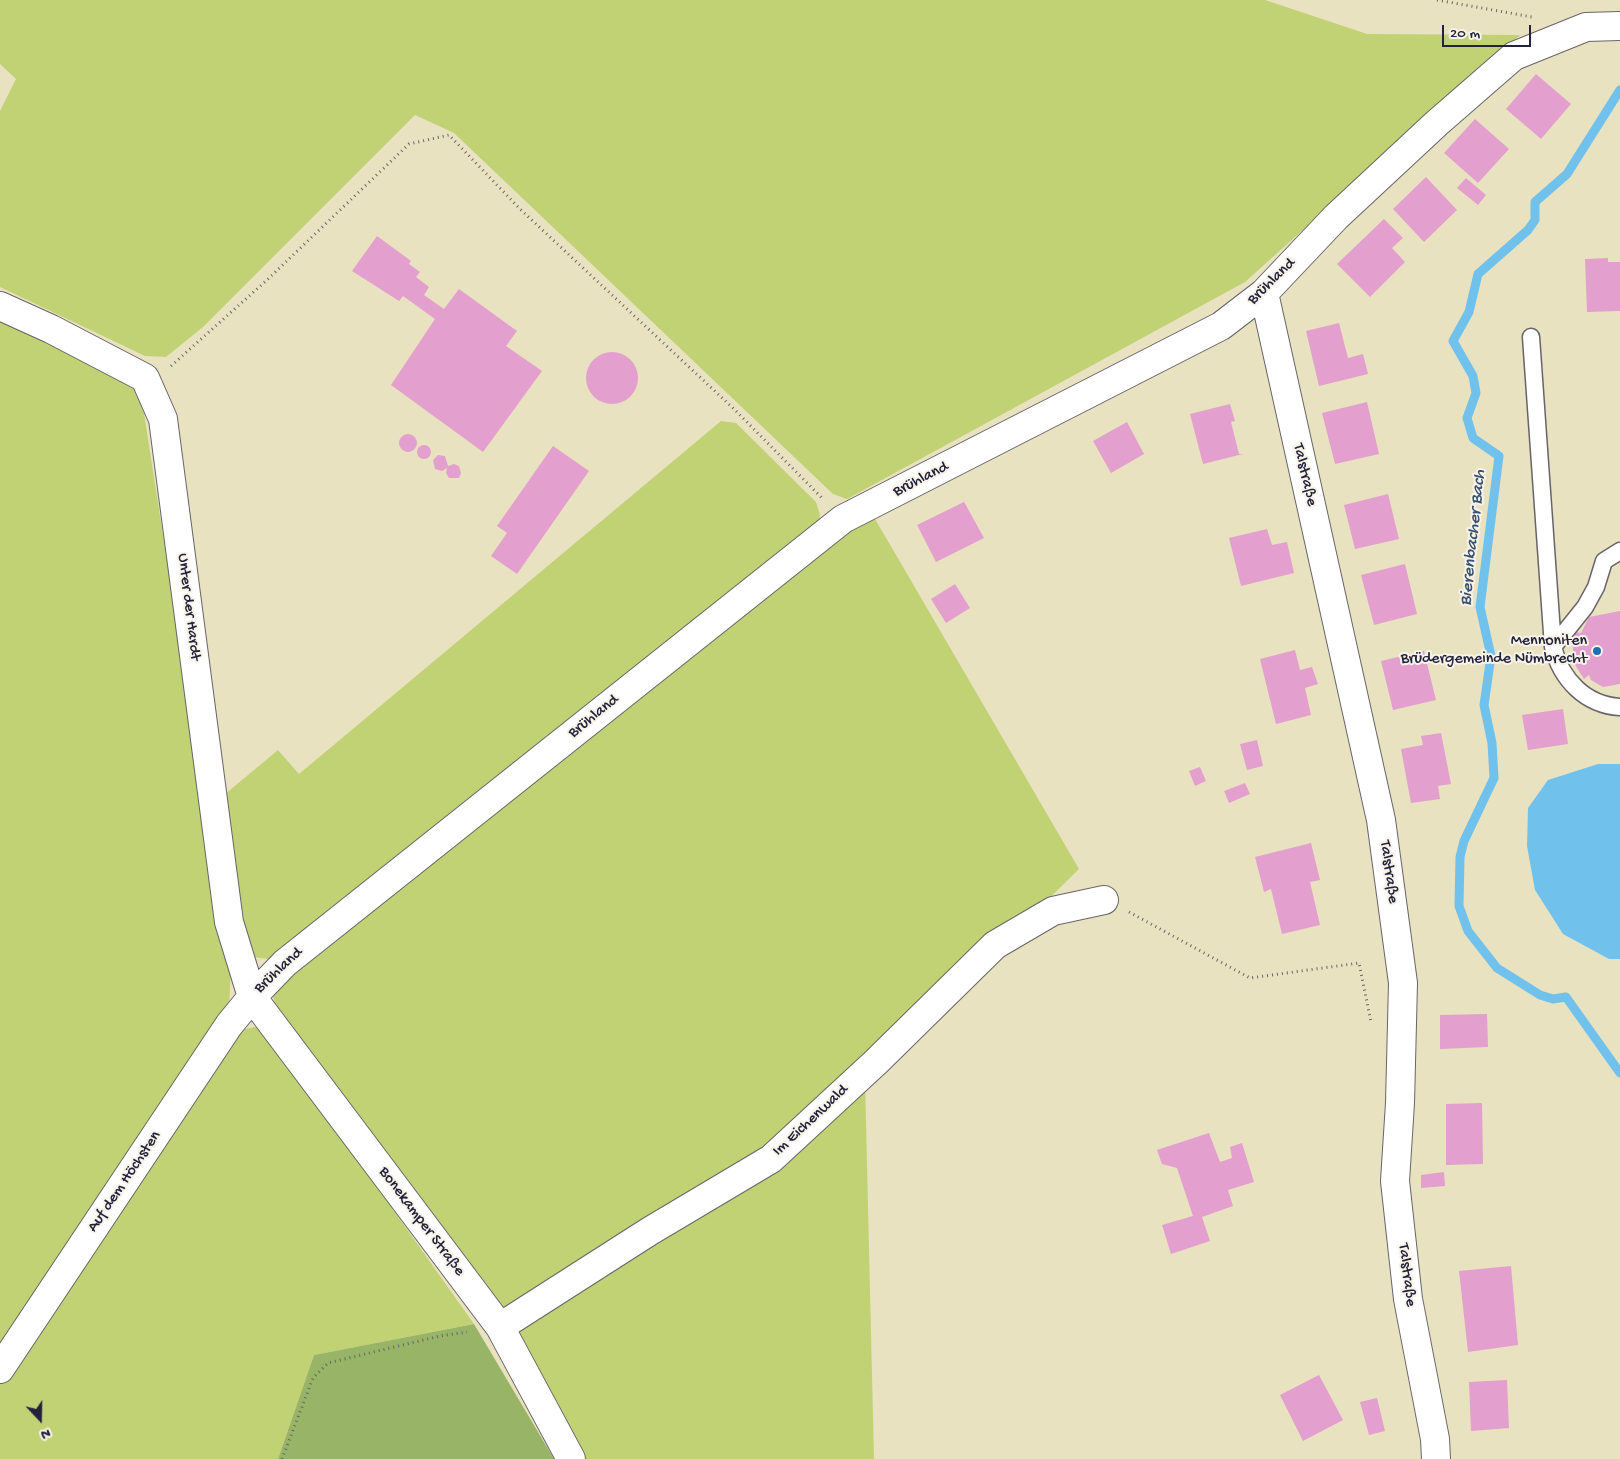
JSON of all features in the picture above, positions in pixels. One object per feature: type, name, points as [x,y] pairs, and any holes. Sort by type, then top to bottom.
[{"type":"street","name":"Brühland","points":[[252,997],[285,963],[843,519],[1221,326],[1264,293],[1343,210],[1437,123],[1514,56],[1586,27],[1620,26]]},
{"type":"street","name":"Talstraße","points":[[1264,293],[1381,820],[1403,984],[1400,1103],[1395,1181],[1408,1299],[1436,1459]]},
{"type":"street","name":"Unter der Hardt","points":[[0,306],[51,329],[145,378],[163,419],[229,922],[252,997]]},
{"type":"street","name":"Im Eichenwald","points":[[500,1327],[650,1231],[771,1158],[876,1062],[995,945],[1053,911],[1104,900]]},
{"type":"street","name":"Bonekamper Straße","points":[[252,997],[500,1327],[571,1459]]},
{"type":"street","name":"Auf dem Höchsten","points":[[0,1369],[229,1025],[252,997]]},
{"type":"lane","points":[[1531,337],[1553,646],[1556,661],[1569,683],[1591,698],[1620,707]]},
{"type":"lane","points":[[1553,646],[1589,600],[1596,587],[1604,561],[1620,551]]},
{"type":"path","points":[[1437,0],[1540,19]]},
{"type":"path","points":[[149,386],[267,280],[409,144],[449,136],[520,210],[734,408],[843,519]]},
{"type":"path","points":[[1104,900],[1250,978],[1359,962],[1373,1029]]},
{"type":"path","points":[[282,1459],[313,1378],[328,1363],[440,1336],[500,1327]]},
{"type":"green space","points":[[0,0],[1265,0],[1367,34],[1520,35],[1245,282],[847,499],[833,494],[454,133],[415,115],[203,327],[166,357],[145,356],[0,287],[0,111],[16,79],[0,64]]},
{"type":"green space","points":[[0,316],[133,385],[144,413],[220,902],[221,941],[225,959],[231,970],[229,1007],[0,1360]]},
{"type":"green space","points":[[721,421],[736,423],[816,502],[820,515],[818,529],[284,953],[268,959],[253,957],[247,943],[224,795],[278,750],[299,774]]},
{"type":"green space","points":[[871,512],[1079,869],[1026,921],[780,1139],[504,1311],[277,1014],[273,995],[276,984]]},
{"type":"green space","points":[[255,1027],[265,1029],[474,1324],[314,1355],[278,1459],[0,1459],[0,1382],[235,1031]]},
{"type":"green space","points":[[865,1080],[874,1459],[579,1459],[509,1332]]},
{"type":"green space","points":[[474,1324],[554,1459],[278,1459],[314,1355]]},
{"type":"water","points":[[1598,764],[1620,764],[1620,959],[1609,959],[1563,934],[1535,890],[1527,846],[1528,808],[1548,780]]},
{"type":"building","points":[[1536,74],[1571,104],[1541,139],[1506,109]]},
{"type":"building","points":[[1475,119],[1509,149],[1478,183],[1444,153]]},
{"type":"building","points":[[1426,177],[1457,210],[1424,242],[1393,209]]},
{"type":"building","points":[[1466,178],[1486,195],[1478,205],[1457,188]]},
{"type":"building","points":[[1384,219],[1403,238],[1392,248],[1405,262],[1370,297],[1337,264]]},
{"type":"building","points":[[377,236],[411,261],[409,264],[420,272],[416,277],[429,287],[424,295],[444,309],[459,289],[517,331],[506,346],[542,371],[483,452],[391,385],[435,319],[403,296],[399,301],[352,271]]},
{"type":"building","points":[[1608,258],[1608,262],[1620,262],[1620,311],[1587,312],[1585,259]]},
{"type":"building","points":[[1339,323],[1348,358],[1363,354],[1368,374],[1319,386],[1306,331]]},
{"type":"building","points":[[607,352],[617,352],[626,356],[634,364],[638,378],[634,392],[626,400],[617,404],[607,404],[598,400],[590,392],[586,383],[586,373],[590,364],[598,356]]},
{"type":"building","points":[[1367,402],[1379,454],[1335,464],[1322,413]]},
{"type":"building","points":[[1230,404],[1235,421],[1231,422],[1239,454],[1243,454],[1203,464],[1190,414]]},
{"type":"building","points":[[1127,422],[1144,454],[1111,473],[1093,441]]},
{"type":"building","points":[[408,434],[414,437],[417,443],[414,449],[408,452],[402,449],[399,443],[402,437]]},
{"type":"building","points":[[421,445],[427,445],[431,452],[427,459],[421,459],[417,455],[417,449]]},
{"type":"building","points":[[553,446],[589,471],[517,574],[491,556],[507,533],[497,526]]},
{"type":"building","points":[[438,455],[445,456],[448,466],[454,464],[459,466],[461,473],[459,478],[449,478],[446,473],[447,468],[442,471],[435,469],[433,460]]},
{"type":"building","points":[[1388,494],[1399,539],[1355,549],[1344,505]]},
{"type":"building","points":[[962,498],[984,538],[936,562],[917,525],[964,502]]},
{"type":"building","points":[[1267,529],[1272,545],[1287,542],[1294,573],[1241,586],[1229,538]]},
{"type":"building","points":[[1405,564],[1417,614],[1374,625],[1361,575]]},
{"type":"building","points":[[955,584],[970,608],[946,623],[931,599]]},
{"type":"building","name":"Mennoniten Brüdergemeinde Nümbrecht","points":[[1620,611],[1620,684],[1603,687],[1591,680],[1589,675],[1584,679],[1574,663],[1575,632],[1581,633],[1589,617]]},
{"type":"building","points":[[1295,650],[1300,670],[1312,667],[1318,684],[1305,688],[1311,715],[1276,724],[1260,659]]},
{"type":"building","points":[[1424,651],[1436,700],[1393,710],[1381,661]]},
{"type":"building","points":[[1563,709],[1568,744],[1528,750],[1522,715]]},
{"type":"building","points":[[1441,733],[1451,784],[1438,786],[1440,799],[1411,803],[1401,749],[1423,745],[1421,736]]},
{"type":"building","points":[[1257,740],[1263,766],[1247,770],[1240,744]]},
{"type":"building","points":[[1200,767],[1206,781],[1195,786],[1189,771]]},
{"type":"building","points":[[1245,783],[1250,794],[1229,803],[1224,791]]},
{"type":"building","points":[[1311,843],[1320,880],[1310,882],[1320,925],[1282,934],[1271,889],[1264,892],[1255,857]]},
{"type":"building","points":[[1487,1014],[1488,1047],[1440,1049],[1440,1015]]},
{"type":"building","points":[[1482,1103],[1483,1164],[1446,1165],[1446,1104]]},
{"type":"building","points":[[1209,1133],[1220,1162],[1232,1158],[1230,1147],[1242,1143],[1254,1182],[1228,1190],[1233,1206],[1202,1217],[1210,1241],[1171,1254],[1162,1225],[1193,1216],[1177,1168],[1162,1164],[1157,1150]]},
{"type":"building","points":[[1444,1172],[1445,1186],[1421,1188],[1421,1175]]},
{"type":"building","points":[[1511,1266],[1518,1345],[1468,1352],[1459,1271]]},
{"type":"building","points":[[1319,1375],[1343,1420],[1303,1441],[1280,1395]]},
{"type":"building","points":[[1507,1380],[1509,1428],[1471,1431],[1469,1382]]},
{"type":"building","points":[[1377,1398],[1385,1431],[1369,1435],[1360,1402]]},
{"type":"waterway","name":"Bierenbacher Bach","points":[[1620,90],[1567,174],[1535,202],[1535,220],[1528,230],[1478,274],[1469,312],[1453,341],[1473,376],[1476,393],[1467,418],[1473,438],[1499,456],[1480,607],[1491,656],[1484,705],[1492,743],[1494,778],[1464,841],[1460,857],[1459,906],[1468,931],[1497,968],[1540,995],[1553,999],[1566,997],[1620,1073]]},
{"type":"place","name":"Mennoniten Brüdergemeinde Nümbrecht","points":[[1597,651]]}]
